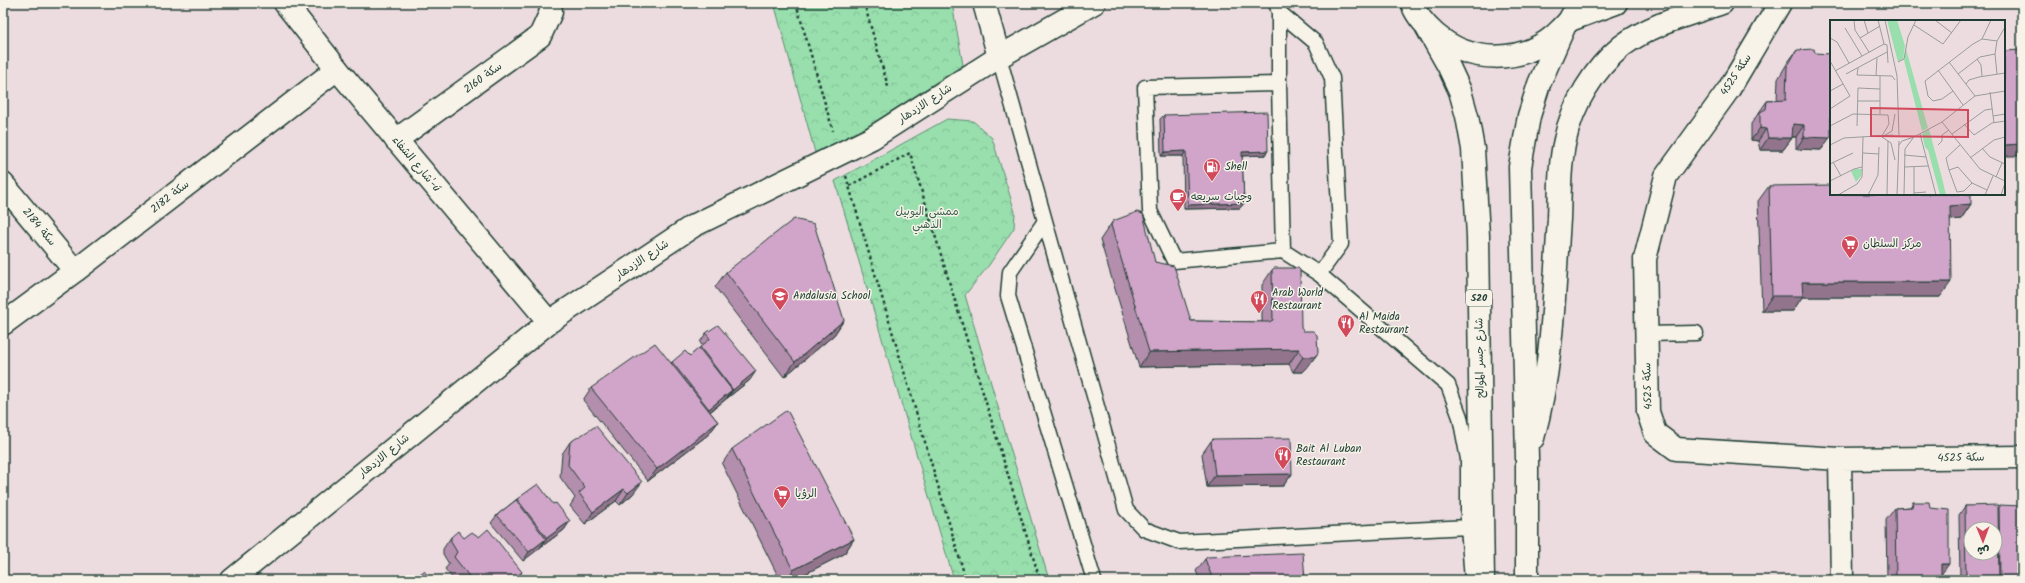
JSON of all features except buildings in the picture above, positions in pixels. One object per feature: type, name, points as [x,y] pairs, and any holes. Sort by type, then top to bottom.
[{"type":"street","name":"شارع الشفاء'-ú","points":[[286,3],[336,68],[549,322]]},
{"type":"street","name":"سكة 2160","points":[[396,140],[540,36],[551,12],[550,3]]},
{"type":"street","points":[[984,3],[999,57]]},
{"type":"street","name":"شارع الازدهار","points":[[232,580],[549,322],[693,226],[872,138],[999,57],[1094,3]]},
{"type":"street","points":[[1527,580],[1527,458],[1520,167],[1529,116],[1539,84],[1571,17],[1616,3]]},
{"type":"street","points":[[1527,458],[1541,408],[1550,356],[1565,140],[1576,105],[1596,73],[1622,46],[1654,26],[1722,3]]},
{"type":"street","name":"سكة 4525","points":[[1780,3],[1728,89],[1666,176],[1645,258],[1648,412],[1655,433],[1676,449],[1840,459],[2022,457]]},
{"type":"street","name":"S20","points":[[1409,5],[1426,26],[1445,43],[1469,54],[1494,58],[1520,54],[1544,44],[1571,17]]},
{"type":"street","name":"شارع جسر الموالح","points":[[1426,26],[1448,64],[1460,91],[1468,116],[1473,149],[1478,236],[1483,580]]},
{"type":"street","name":"سكة 2182","points":[[3,324],[75,271],[336,68]]},
{"type":"street","name":"سكة 2184","points":[[3,184],[75,271]]},
{"type":"street","points":[[1840,459],[1842,580]]},
{"type":"lane","points":[[1278,7],[1283,252]]},
{"type":"lane","points":[[1278,7],[1316,42],[1332,78],[1341,244],[1319,274]]},
{"type":"lane","points":[[999,57],[1126,510],[1144,529],[1179,542],[1468,527]]},
{"type":"lane","points":[[1279,84],[1145,87],[1150,211],[1174,261],[1283,252],[1319,274],[1448,385],[1460,417],[1468,459],[1468,527],[1472,580]]},
{"type":"lane","points":[[1045,221],[1010,272],[1008,296],[1094,580]]},
{"type":"lane","points":[[1646,334],[1696,333]]},
{"type":"path","points":[[796,3],[848,186],[966,580]]},
{"type":"path","points":[[864,3],[889,90]]},
{"type":"path","points":[[848,186],[910,153],[1040,580]]},
{"type":"green space","points":[[774,3],[952,3],[963,65],[851,137],[816,156]]},
{"type":"green space","name":"ممشى اليوبيل الذهبي","points":[[947,119],[973,121],[992,138],[1015,212],[1014,228],[989,265],[965,295],[1049,580],[954,580],[835,181]]},
{"type":"place","name":"Shell","points":[[1212,182]]},
{"type":"place","name":"وجبات سريعه","points":[[1178,212]]},
{"type":"place","name":"مركز السلطان","points":[[1850,259]]},
{"type":"place","name":"Andalusia School","points":[[780,311]]},
{"type":"place","name":"Arab World Restaurant","points":[[1259,314]]},
{"type":"place","name":"Al Maida Restaurant","points":[[1346,338]]},
{"type":"place","name":"Bait Al Luban Restaurant","points":[[1283,470]]},
{"type":"place","name":"الرؤيا","points":[[782,509]]}]
